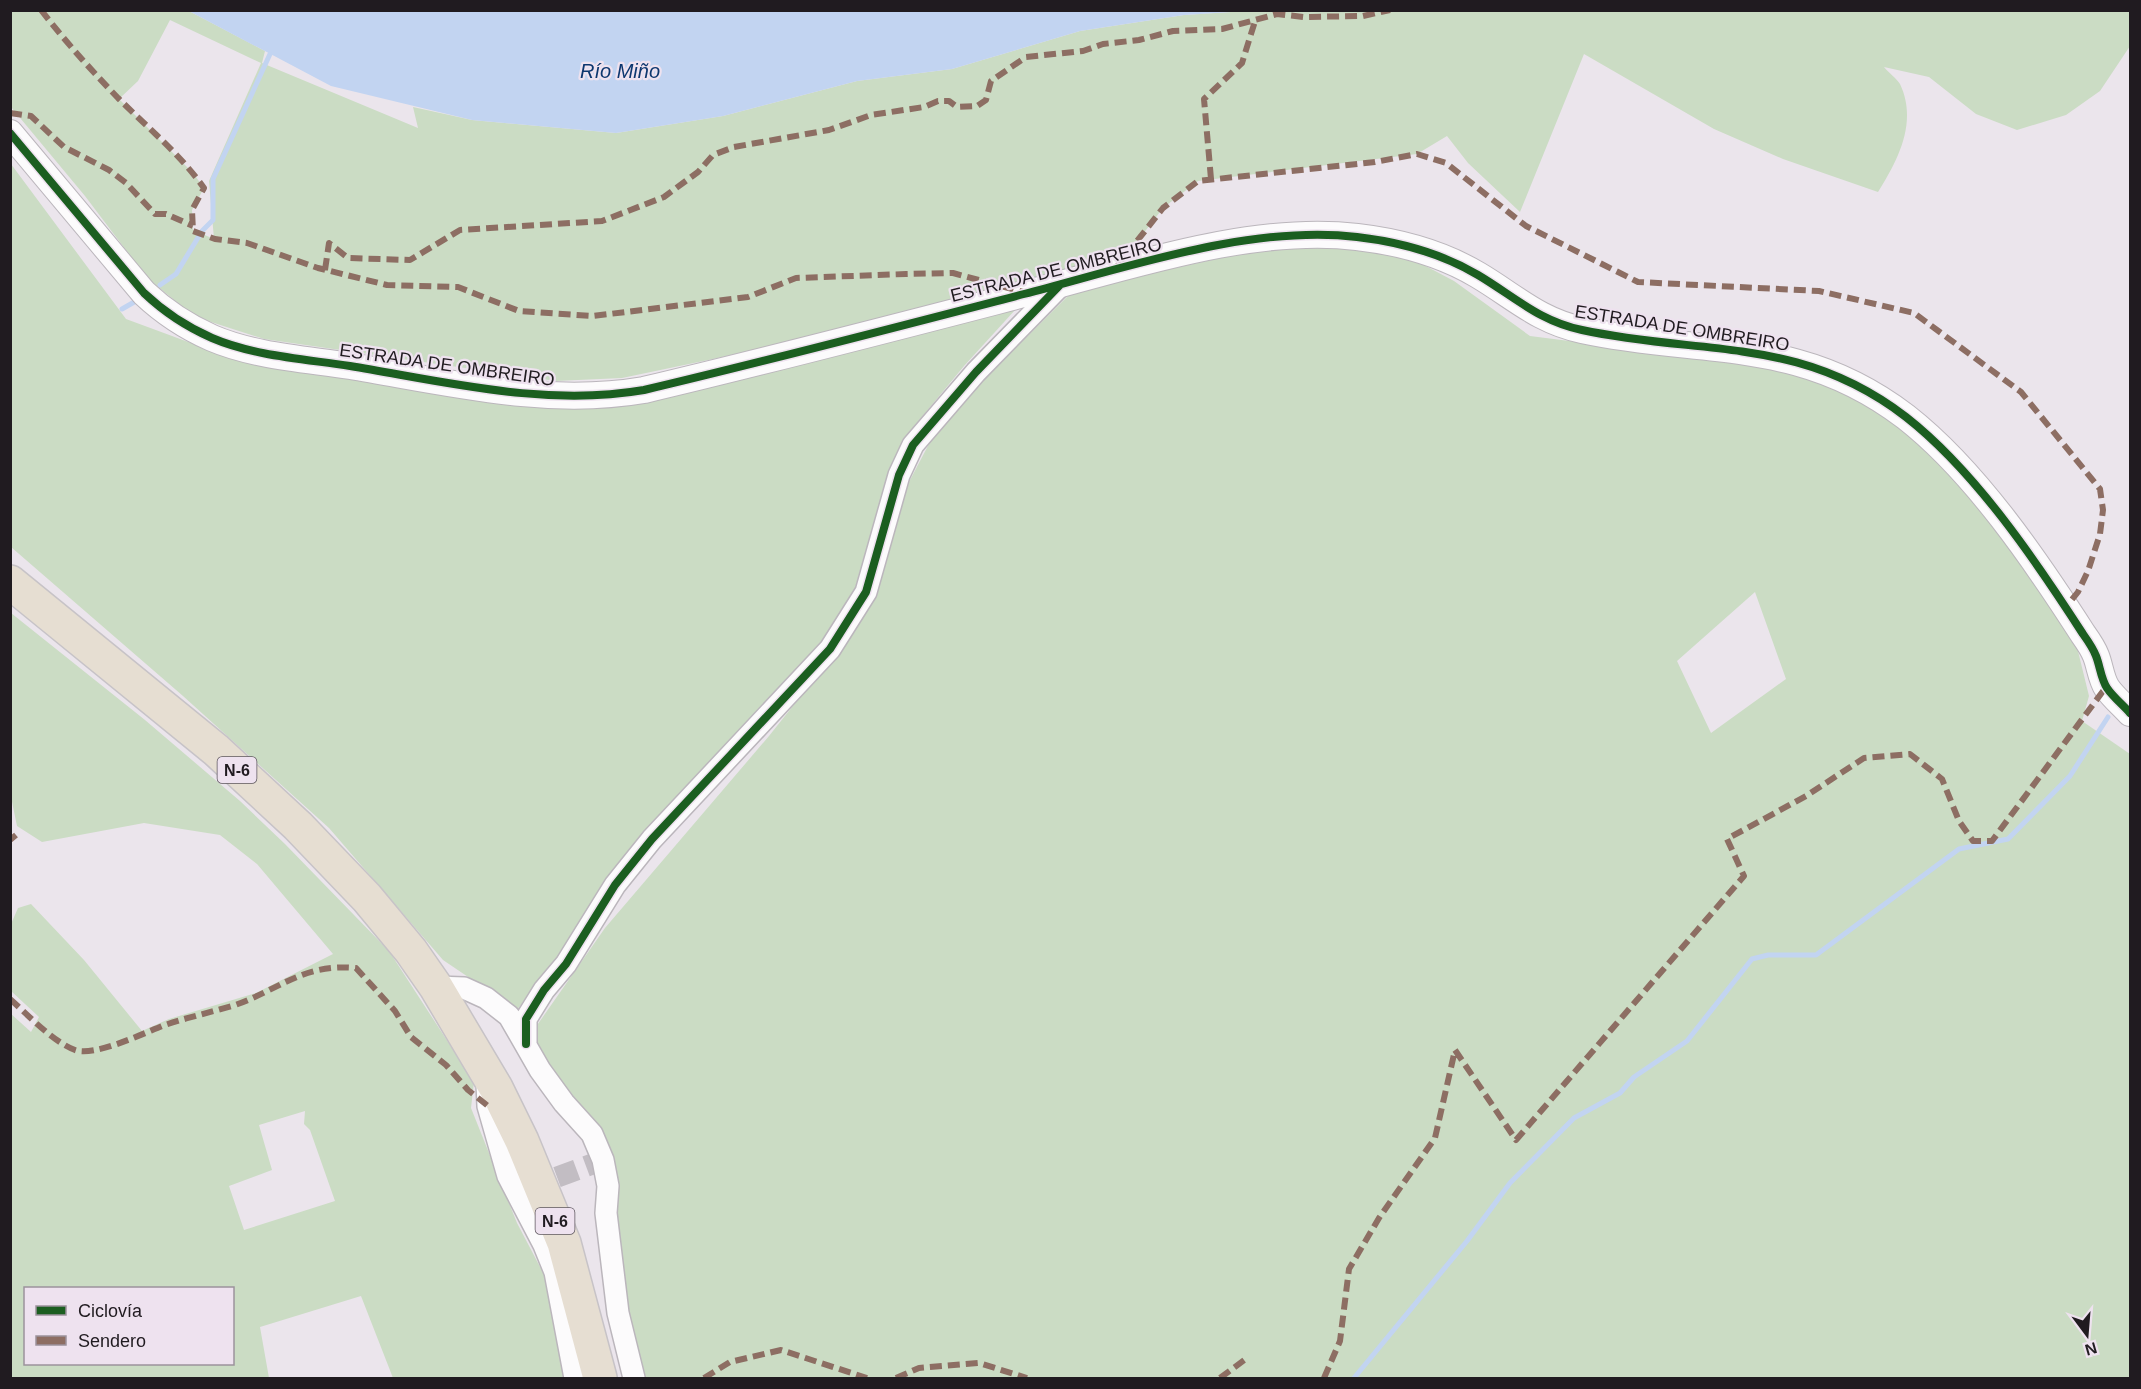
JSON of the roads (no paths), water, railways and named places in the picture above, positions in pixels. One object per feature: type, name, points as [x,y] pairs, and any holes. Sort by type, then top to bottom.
[{"type":"highway","name":"N-6","points":[[10,582],[216,750],[298,826],[367,898],[411,951],[436,987],[486,1072],[522,1141],[564,1242],[600,1378]]},
{"type":"street","name":"ESTRADA DE OMBREIRO","points":[[10,133],[144,294],[170,315],[193,328],[213,338],[246,349],[522,393],[593,396],[644,390],[1146,262],[1248,241],[1320,234],[1356,237],[1408,246],[1439,256],[1483,278],[1524,308],[1563,326],[1620,336],[1745,350],[1794,360],[1846,378],[1906,418],[1952,460],[2003,520],[2095,652],[2106,687],[2130,713]]},
{"type":"street","points":[[526,1044],[526,1019],[544,990],[566,964],[615,885],[652,839],[830,649],[866,592],[899,475],[913,445],[976,372],[1062,284]]},
{"type":"street","points":[[436,987],[464,988],[486,998],[509,1016],[540,1070],[564,1103],[592,1134],[603,1160],[608,1186],[606,1213],[618,1313],[634,1378]]},
{"type":"street","points":[[486,1072],[488,1106],[508,1176],[544,1245],[555,1272],[575,1378]]},
{"type":"water","name":"Río Miño","points":[[189,11],[1246,11],[1184,15],[1080,31],[952,69],[857,81],[723,116],[616,133],[472,120],[331,86]]},
{"type":"waterway","points":[[202,231],[213,220],[213,179],[270,54]]},
{"type":"waterway","points":[[160,285],[176,274],[199,236]]},
{"type":"waterway","points":[[122,309],[136,301]]},
{"type":"waterway","points":[[1354,1378],[1467,1241],[1510,1183],[1574,1118],[1620,1093],[1634,1077],[1687,1041],[1752,959],[1768,955],[1816,955],[1959,849],[2008,839],[2070,776],[2108,717]]},
{"type":"tunnel","points":[[528,1188],[603,1160]]}]
